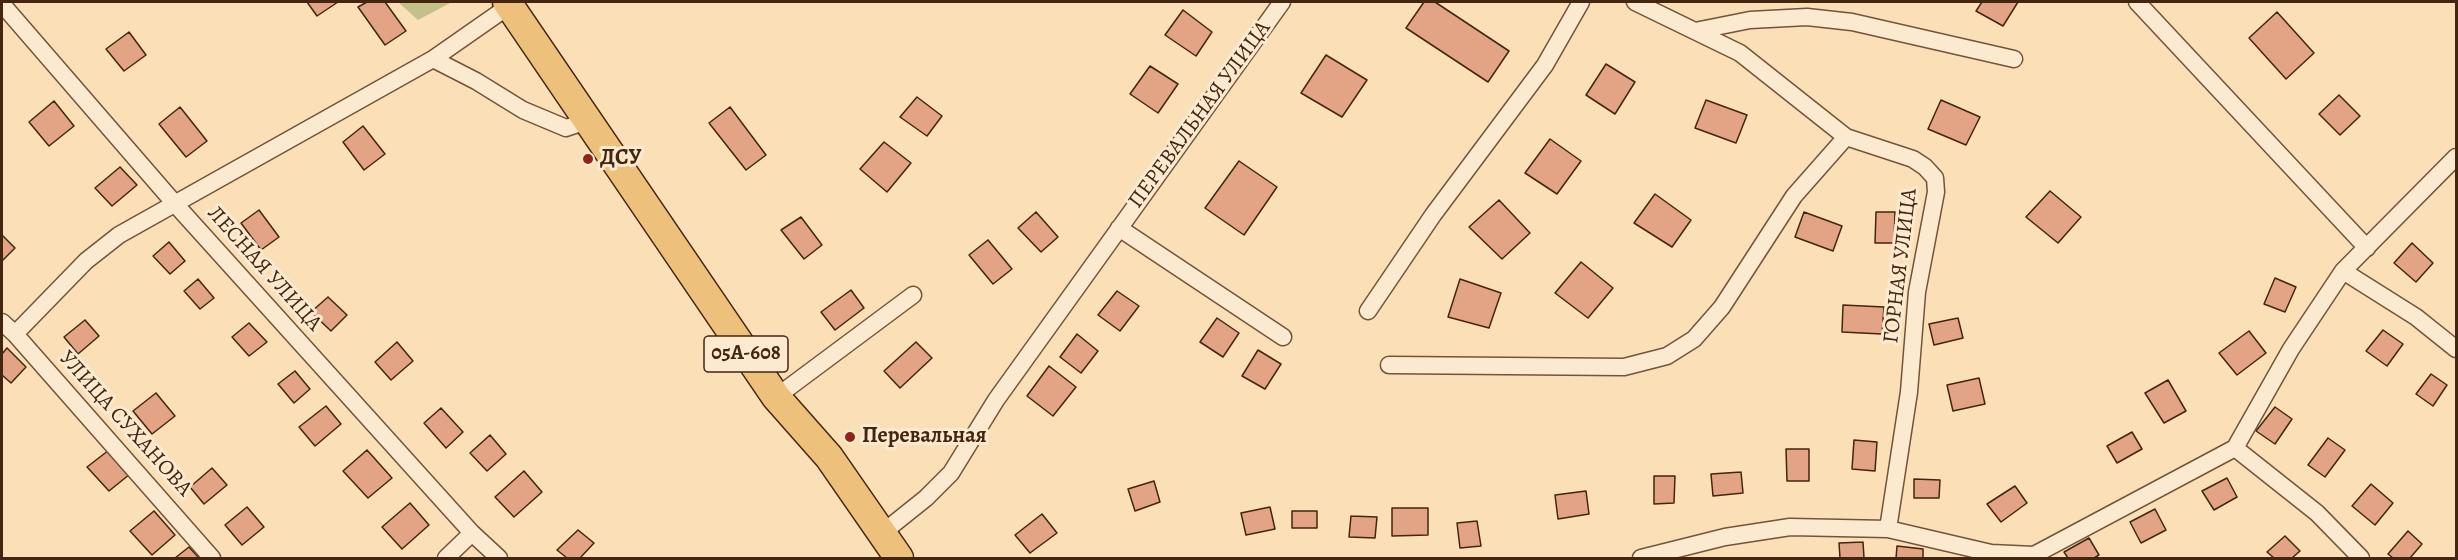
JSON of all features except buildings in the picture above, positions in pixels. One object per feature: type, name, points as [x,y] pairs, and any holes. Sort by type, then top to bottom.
[{"type":"highway","name":"05А-608","points":[[508,4],[776,397],[829,457],[899,558]]},
{"type":"street","name":"ПЕРЕВАЛЬНАЯ УЛИЦА","points":[[881,534],[926,498],[951,473],[996,400],[1282,2]]},
{"type":"street","points":[[1368,311],[1433,215],[1545,64],[1581,2]]},
{"type":"street","name":"ГОРНАЯ УЛИЦА","points":[[1635,2],[1740,53],[1846,137],[1913,159],[1935,178],[1936,192],[1917,292],[1910,392],[1888,529]]},
{"type":"street","points":[[2137,2],[2367,248]]},
{"type":"street","name":"ЛЕСНАЯ УЛИЦА","points":[[2,4],[176,205],[472,533],[499,558]]},
{"type":"street","points":[[15,334],[86,261],[119,235],[433,59],[508,4]]},
{"type":"street","points":[[1695,31],[1750,20],[1807,17],[1852,22],[2014,59]]},
{"type":"street","points":[[433,59],[476,81],[523,110],[566,128],[587,121]]},
{"type":"street","points":[[1389,365],[1624,367],[1667,356],[1694,339],[1722,307],[1794,196],[1846,137]]},
{"type":"street","points":[[1641,558],[1725,537],[1790,527],[1888,529],[1991,553],[2036,556],[2235,448],[2291,349],[2343,271],[2457,157]]},
{"type":"street","name":"ПЕРЕВАЛЬНАЯ УЛИЦА","points":[[1119,228],[1282,337]]},
{"type":"street","points":[[2343,271],[2416,318],[2457,349]]},
{"type":"street","points":[[776,397],[913,295]]},
{"type":"street","name":"УЛИЦА СУХАНОВА","points":[[2,322],[212,558]]},
{"type":"street","points":[[2235,448],[2318,513],[2361,558]]},
{"type":"street","points":[[446,558],[472,533]]},
{"type":"shaded area","points":[[398,2],[452,2],[418,20]]},
{"type":"place","name":"ДСУ","points":[[588,159]]},
{"type":"place","name":"Перевальная","points":[[850,437]]}]
